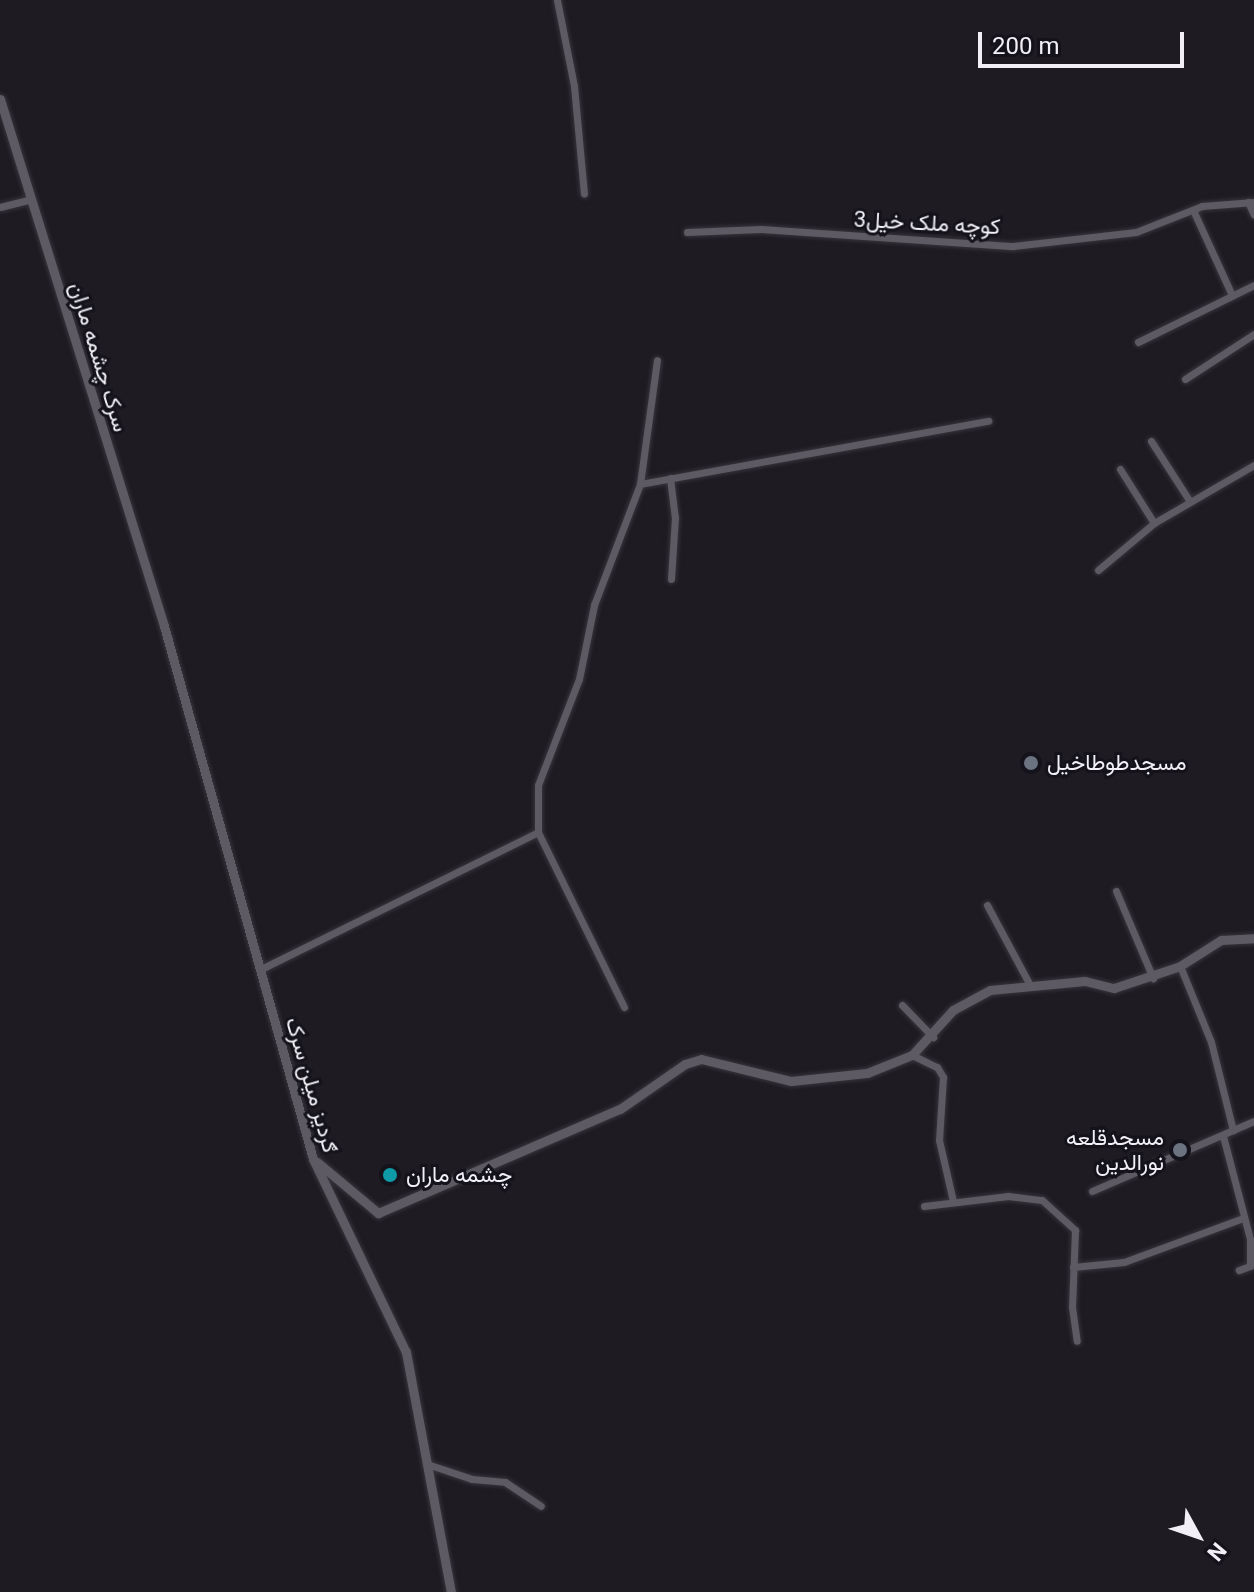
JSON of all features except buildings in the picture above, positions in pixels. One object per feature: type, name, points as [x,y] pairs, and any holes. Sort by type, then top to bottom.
[{"type":"street","points":[[557,0],[574,86],[584,194]]},
{"type":"street","name":"سرک چشمه ماران","points":[[0,99],[164,626]]},
{"type":"street","points":[[0,207],[31,199]]},
{"type":"street","points":[[1251,202],[1254,215]]},
{"type":"street","name":"کوچه ملک خیل3","points":[[687,232],[761,229],[1013,246],[1136,232],[1193,210],[1251,202]]},
{"type":"street","points":[[1193,210],[1232,295]]},
{"type":"street","points":[[1138,342],[1254,285]]},
{"type":"street","points":[[1185,379],[1254,334]]},
{"type":"street","points":[[624,1007],[538,832],[538,785],[579,679],[594,605],[640,484],[657,360]]},
{"type":"street","points":[[640,484],[988,421]]},
{"type":"street","points":[[1151,441],[1189,500]]},
{"type":"street","points":[[1098,570],[1154,523],[1254,465]]},
{"type":"street","points":[[1120,469],[1154,523]]},
{"type":"street","points":[[670,478],[675,517],[671,579]]},
{"type":"street","name":"ګردیز میلن سرک","points":[[164,626],[313,1159],[406,1352],[451,1592]]},
{"type":"street","points":[[261,969],[538,832]]},
{"type":"street","points":[[1116,891],[1153,978]]},
{"type":"street","points":[[987,905],[1031,987]]},
{"type":"street","points":[[313,1159],[378,1213],[620,1109],[646,1094],[667,1072],[701,1059],[791,1081],[867,1073],[912,1055],[933,1037],[953,1010],[972,996],[1085,981],[1114,988],[1153,978],[1180,966],[1221,940],[1254,938]]},
{"type":"street","points":[[1180,966],[1211,1042],[1233,1130]]},
{"type":"street","points":[[902,1005],[933,1037]]},
{"type":"street","points":[[912,1055],[937,1067],[943,1077],[939,1140],[953,1201]]},
{"type":"street","points":[[1092,1191],[1254,1121]]},
{"type":"street","points":[[1223,1136],[1243,1218],[1250,1266],[1239,1270]]},
{"type":"street","points":[[924,1206],[953,1201],[1042,1200],[1075,1230],[1073,1267],[1077,1341]]},
{"type":"street","points":[[1073,1267],[1124,1262],[1243,1218]]},
{"type":"street","points":[[427,1464],[472,1479],[505,1482],[541,1506]]},
{"type":"place","name":"مسجدطوطاخیل","points":[[1031,763]]},
{"type":"place","name":"مسجدقلعه نورالدین","points":[[1180,1150]]},
{"type":"place","name":"چشمه ماران","points":[[390,1175]]}]
